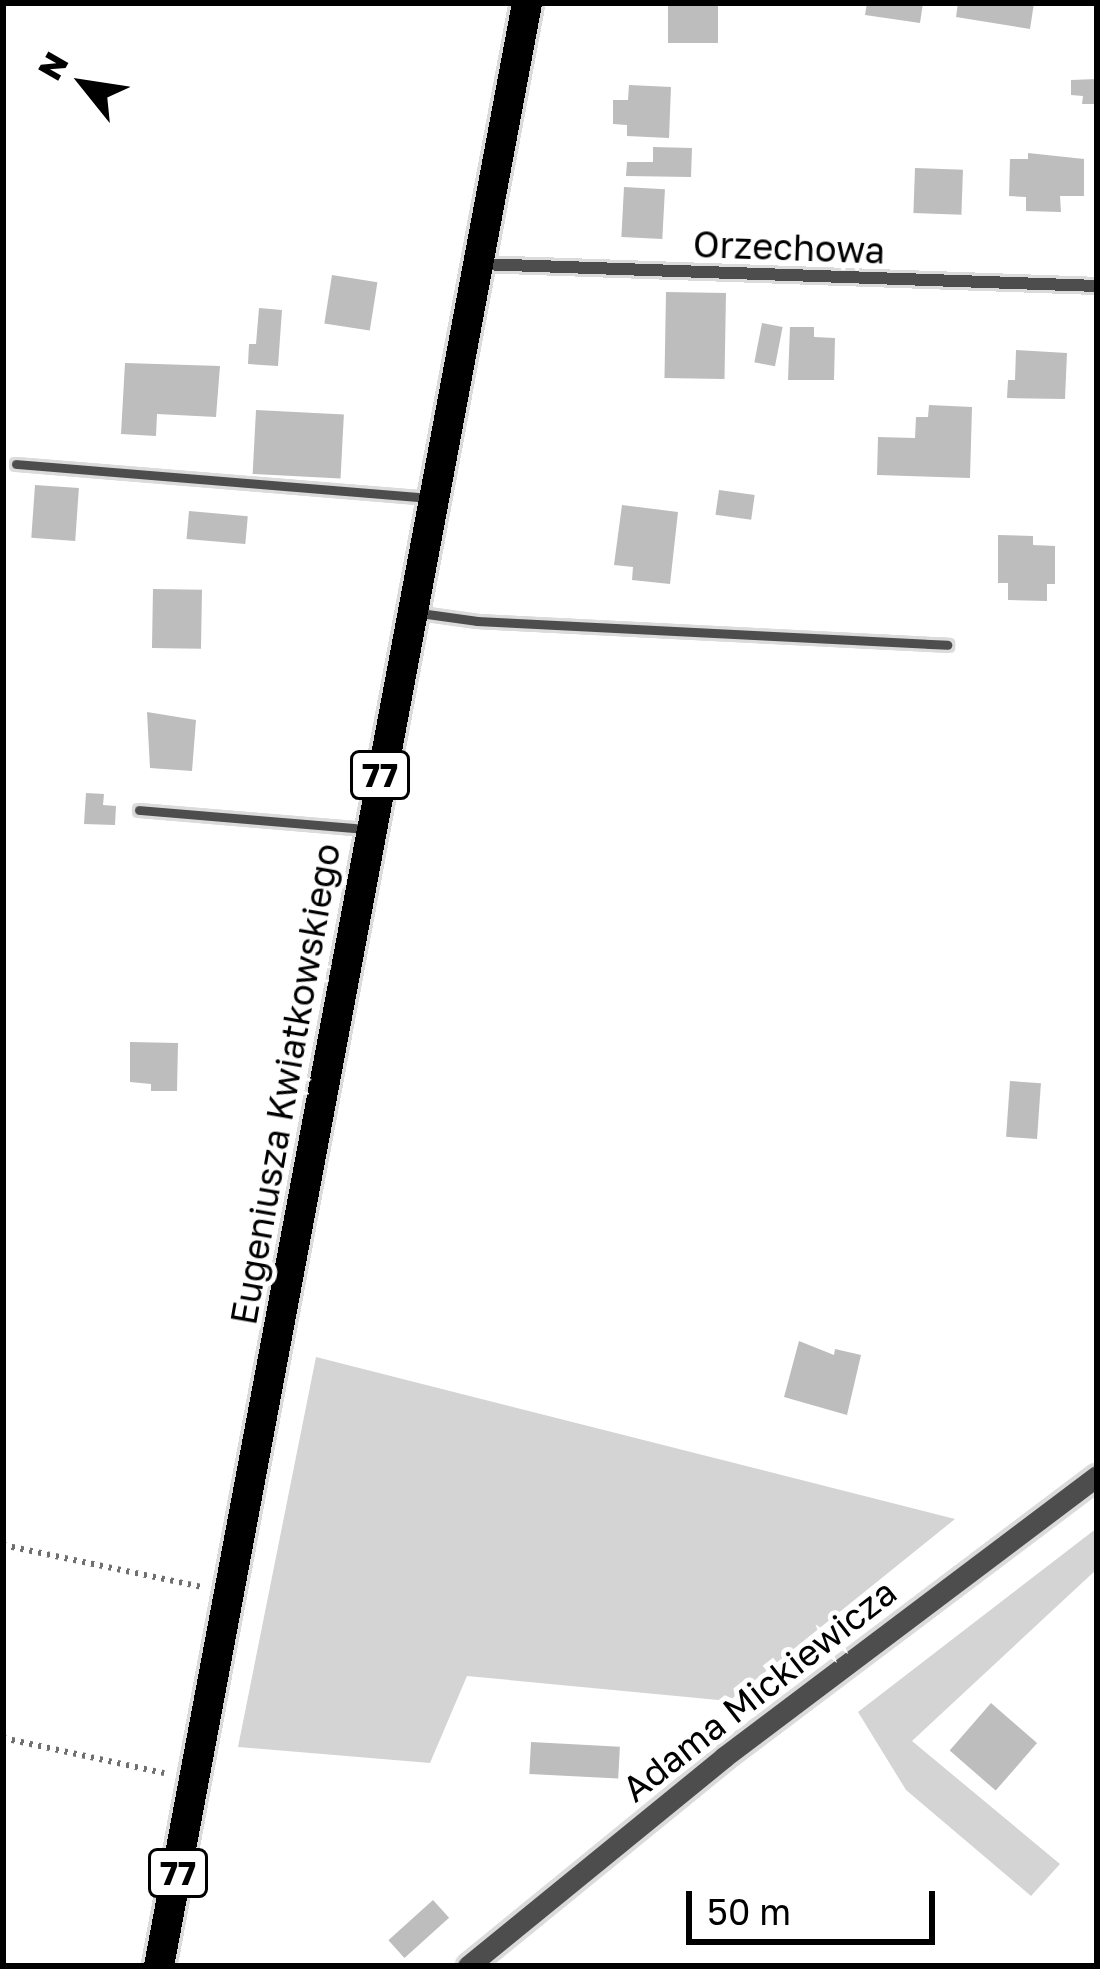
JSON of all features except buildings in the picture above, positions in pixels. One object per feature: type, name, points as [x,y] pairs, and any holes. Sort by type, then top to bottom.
[{"type":"main road","name":"Eugeniusza Kwiatkowskiego","points":[[159,1966],[409,612],[527,3]]},
{"type":"street","name":"Orzechowa","points":[[478,264],[1097,286]]},
{"type":"street","name":"Adama Mickiewicza","points":[[468,1966],[724,1756],[1097,1477]]},
{"type":"lane","points":[[16,464],[431,498]]},
{"type":"lane","points":[[409,612],[477,621],[947,645]]},
{"type":"lane","points":[[139,810],[371,830]]},
{"type":"path","points":[[3,1545],[230,1593]]},
{"type":"path","points":[[3,1738],[194,1780]]},
{"type":"shaded area","points":[[316,1357],[955,1519],[729,1701],[467,1676],[430,1763],[238,1747]]},
{"type":"shaded area","points":[[1097,1528],[1097,1569],[912,1741],[1060,1864],[1031,1896],[906,1790],[858,1712]]}]
